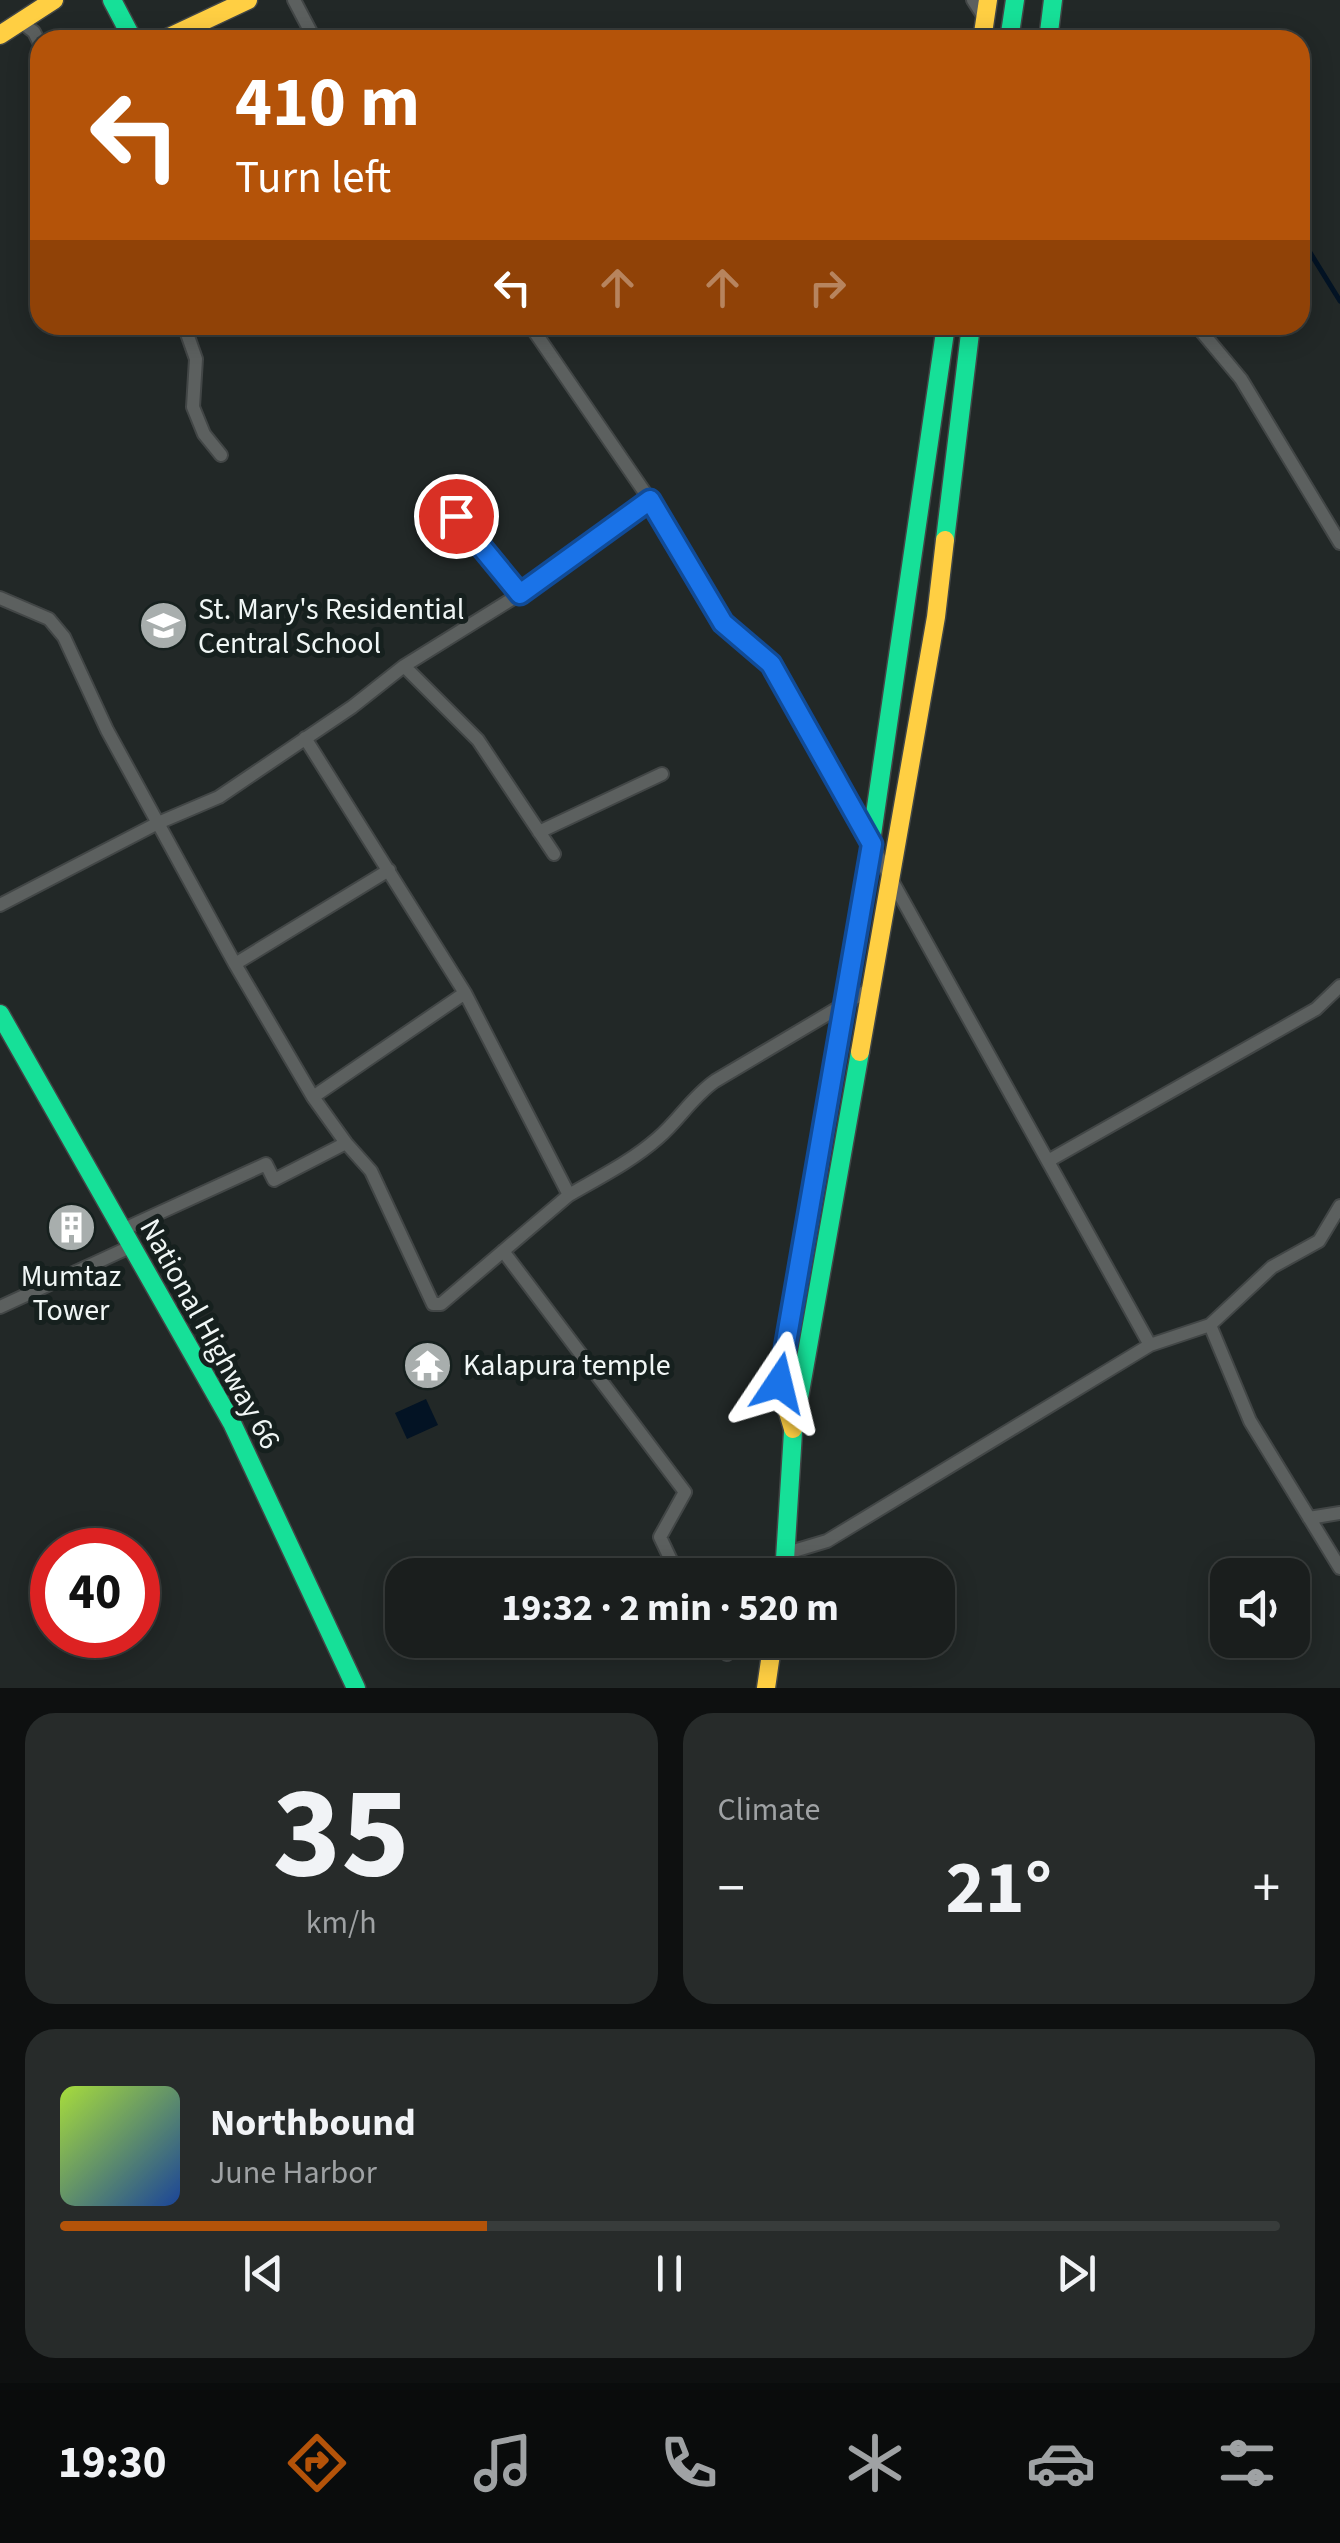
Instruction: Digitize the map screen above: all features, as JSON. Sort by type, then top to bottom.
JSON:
[{"type":"main road","points":[[0,35],[54,0]]},
{"type":"main road","points":[[112,0],[128,30]]},
{"type":"main road","points":[[184,30],[248,0]]},
{"type":"main road","points":[[1010,30],[1015,0]]},
{"type":"main road","points":[[1049,30],[1053,0]]},
{"type":"main road","points":[[793,1432],[779,1383],[872,844],[945,335]]},
{"type":"main road","points":[[786,1558],[793,1432],[936,617],[971,335]]},
{"type":"main road","name":"National Highway 66","points":[[0,1014],[232,1423],[356,1688]]},
{"type":"main road","points":[[766,1688],[771,1658]]},
{"type":"street","points":[[294,0],[310,30]]},
{"type":"street","points":[[972,0],[986,9]]},
{"type":"street","points":[[21,22],[31,30]]},
{"type":"street","points":[[188,335],[196,359],[193,407],[204,434],[221,455]]},
{"type":"street","points":[[537,335],[650,500],[723,623],[771,664],[1150,1345]]},
{"type":"street","points":[[1204,335],[1241,378],[1340,543]]},
{"type":"street","points":[[438,500],[456,516],[520,594]]},
{"type":"street","points":[[0,905],[158,823],[219,797],[404,666],[520,594],[650,500]]},
{"type":"street","points":[[0,598],[58,628],[107,730],[236,964],[313,1096],[371,1171],[433,1304],[441,1304],[570,1194],[635,1157],[714,1081],[870,989]]},
{"type":"street","points":[[404,666],[478,740],[554,854]]},
{"type":"street","points":[[305,738],[465,993],[570,1194]]},
{"type":"street","points":[[540,832],[662,774]]},
{"type":"street","points":[[236,964],[389,870]]},
{"type":"street","points":[[1048,1162],[1316,1009],[1340,986]]},
{"type":"street","points":[[313,1096],[465,993]]},
{"type":"street","points":[[0,1307],[266,1164],[274,1180],[346,1143]]},
{"type":"street","points":[[787,1553],[828,1541],[1150,1345],[1210,1325],[1272,1267],[1320,1241],[1340,1206]]},
{"type":"street","points":[[504,1250],[685,1492],[660,1537],[670,1558]]},
{"type":"street","points":[[1210,1325],[1250,1421],[1340,1568]]},
{"type":"street","points":[[1309,1518],[1340,1513]]},
{"type":"water","points":[[426,1399],[438,1425],[407,1439],[395,1413]]},
{"type":"waterway","points":[[1310,252],[1340,301]]},
{"type":"traffic: fast","points":[[112,0],[128,30]]},
{"type":"traffic: fast","points":[[1010,30],[1015,0]]},
{"type":"traffic: fast","points":[[1049,30],[1053,0]]},
{"type":"traffic: fast","points":[[865,883],[945,335]]},
{"type":"traffic: fast","points":[[945,540],[970,335]]},
{"type":"traffic: fast","points":[[0,1014],[232,1423],[356,1688]]},
{"type":"traffic: fast","points":[[785,1558],[793,1432],[860,1052]]},
{"type":"traffic: slow","points":[[0,35],[54,0]]},
{"type":"traffic: slow","points":[[184,30],[248,0]]},
{"type":"traffic: slow","points":[[984,30],[988,0]]},
{"type":"traffic: slow","points":[[860,1052],[936,617],[945,540]]},
{"type":"traffic: slow","points":[[793,1429],[779,1383],[865,883]]},
{"type":"traffic: slow","points":[[766,1688],[770,1658]]},
{"type":"place","name":"St. Mary's Residential Central School","points":[[163,626]]},
{"type":"place","name":"Mumtaz Tower","points":[[71,1227]]},
{"type":"place","name":"Kalapura temple","points":[[428,1365]]},
{"type":"route","points":[[456,516],[520,594],[650,500],[723,623],[771,664],[872,844],[779,1383]]}]
